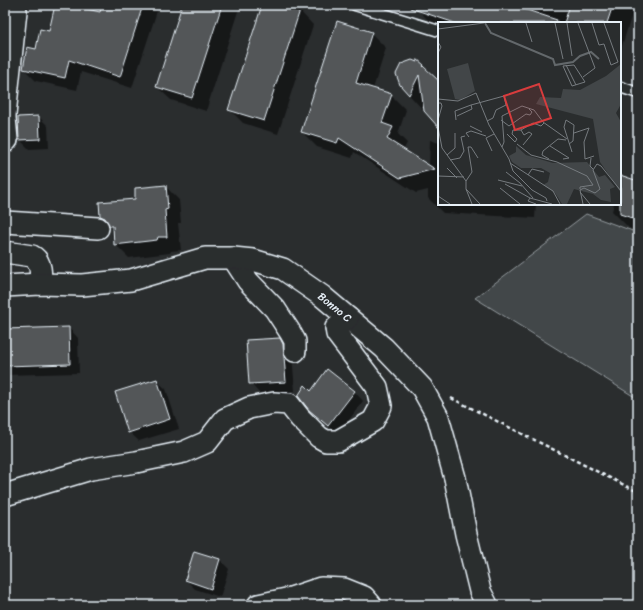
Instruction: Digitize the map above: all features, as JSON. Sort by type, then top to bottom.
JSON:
[{"type":"street","points":[[5,142],[7,140],[5,116],[16,11],[15,5]]},
{"type":"street","points":[[5,222],[98,228]]},
{"type":"street","points":[[5,252],[32,256],[36,258],[40,269],[40,284]]},
{"type":"street","name":"Bonno C","points":[[5,286],[40,284],[82,285],[132,280],[205,258],[253,260],[283,268],[322,296],[384,348],[422,388],[438,417],[455,478],[466,534],[480,591],[487,605]]},
{"type":"street","points":[[233,258],[248,281],[275,310],[290,332],[295,341],[295,351]]},
{"type":"street","points":[[5,496],[91,469],[136,462],[184,452],[207,442],[225,419],[249,408],[274,403],[289,404],[300,418],[319,437],[326,441],[338,441],[372,421],[381,406],[377,386],[337,334],[336,328],[348,318]]},
{"type":"street","points":[[258,605],[291,598],[321,588],[344,589],[364,597],[371,605]]},
{"type":"lane","points":[[355,5],[438,31]]},
{"type":"lane","points":[[621,88],[638,93]]},
{"type":"path","points":[[422,388],[454,398],[638,492]]},
{"type":"shaded area","points":[[586,214],[638,233],[638,399],[475,298]]},
{"type":"building","points":[[55,5],[69,5],[100,12],[102,5],[143,5],[120,77],[69,60],[65,78],[23,69],[27,47],[36,49],[40,29],[49,31]]},
{"type":"building","points":[[182,5],[222,5],[192,98],[156,87]]},
{"type":"building","points":[[262,5],[284,5],[300,10],[264,121],[228,110]]},
{"type":"building","points":[[410,5],[512,5],[557,20],[556,22],[452,22],[410,8]]},
{"type":"building","points":[[570,5],[613,5],[607,22],[564,22]]},
{"type":"building","points":[[337,21],[372,32],[356,83],[392,94],[382,123],[393,127],[387,139],[435,169],[400,178],[339,138],[337,143],[301,132]]},
{"type":"building","points":[[417,59],[438,80],[438,127],[424,111],[419,75],[409,95],[400,85],[396,74],[401,64],[412,60],[417,62]]},
{"type":"building","points":[[39,116],[40,139],[19,140],[18,117]]},
{"type":"building","points":[[621,175],[638,181],[638,220],[620,214]]},
{"type":"building","points":[[166,185],[168,209],[165,210],[167,237],[158,237],[157,240],[114,245],[113,226],[109,226],[105,218],[100,216],[99,202],[135,199],[135,188]]},
{"type":"building","points":[[69,327],[70,364],[5,366],[5,329]]},
{"type":"building","points":[[280,338],[283,344],[286,382],[249,384],[246,340]]},
{"type":"building","points":[[327,369],[355,391],[328,426],[309,410],[298,396],[305,385],[311,391]]},
{"type":"building","points":[[157,379],[170,419],[128,433],[115,392]]},
{"type":"building","points":[[194,551],[220,559],[211,589],[185,580]]}]
